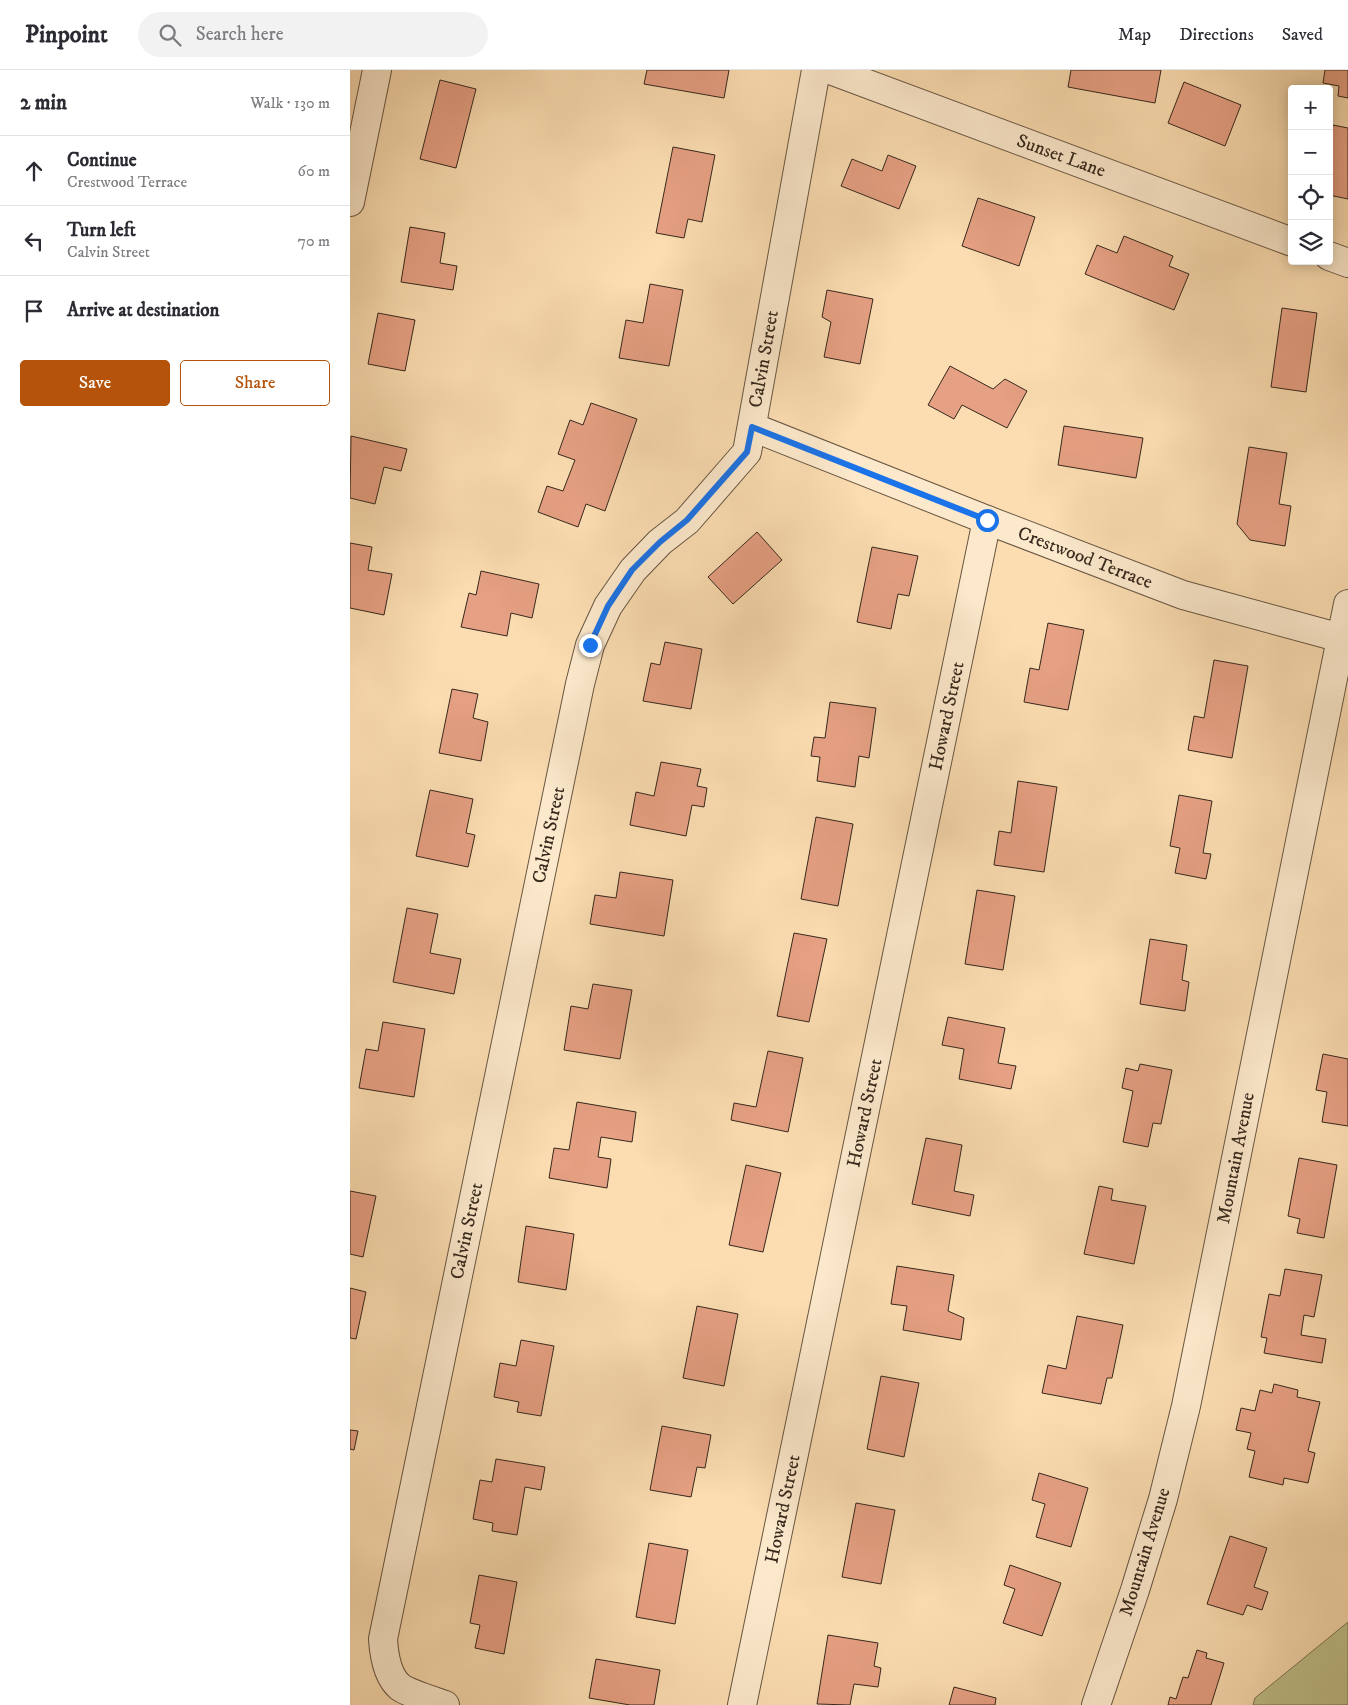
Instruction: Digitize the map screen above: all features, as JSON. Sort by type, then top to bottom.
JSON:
[{"type":"street","points":[[350,202],[377,70]]},
{"type":"street","name":"Calvin Street","points":[[445,1705],[401,1688],[393,1678],[388,1666],[383,1639],[576,703],[590,645],[608,606],[632,570],[660,542],[687,520],[747,452],[816,70]]},
{"type":"street","name":"Sunset Lane","points":[[830,70],[1288,241]]},
{"type":"street","points":[[1333,257],[1348,263]]},
{"type":"street","name":"Crestwood Terrace","points":[[752,427],[1182,595],[1341,638]]},
{"type":"street","name":"Howard Street","points":[[742,1705],[987,520]]},
{"type":"street","name":"Mountain Avenue","points":[[1096,1705],[1135,1590],[1163,1499],[1186,1406],[1348,604]]},
{"type":"green space","points":[[1348,1622],[1348,1705],[1253,1705],[1255,1698]]},
{"type":"building","points":[[647,70],[729,70],[724,98],[644,84]]},
{"type":"building","points":[[1071,70],[1161,70],[1155,103],[1068,87]]},
{"type":"building","points":[[1325,70],[1348,70],[1348,98],[1338,96],[1339,86],[1323,83]]},
{"type":"building","points":[[440,80],[476,89],[456,168],[420,159]]},
{"type":"building","points":[[1184,82],[1241,105],[1225,146],[1168,123]]},
{"type":"building","points":[[1333,125],[1348,128],[1348,199],[1333,196]]},
{"type":"building","points":[[673,147],[715,155],[702,222],[688,219],[684,238],[656,233]]},
{"type":"building","points":[[888,155],[916,166],[899,209],[841,186],[852,159],[882,171]]},
{"type":"building","points":[[978,198],[1035,217],[1019,266],[962,246]]},
{"type":"building","points":[[410,227],[445,233],[440,263],[457,266],[453,290],[401,282]]},
{"type":"building","points":[[1124,236],[1173,256],[1169,266],[1189,274],[1174,310],[1085,274],[1097,245],[1117,253]]},
{"type":"building","points":[[650,284],[683,290],[669,366],[619,358],[626,320],[643,323]]},
{"type":"building","points":[[827,290],[873,299],[860,364],[824,357],[831,322],[822,317]]},
{"type":"building","points":[[1282,308],[1317,313],[1306,392],[1271,387]]},
{"type":"building","points":[[378,313],[415,320],[405,371],[368,364]]},
{"type":"building","points":[[950,366],[993,389],[1005,379],[1027,391],[1007,428],[962,405],[954,419],[928,405]]},
{"type":"building","points":[[591,403],[637,419],[605,511],[586,504],[578,527],[538,512],[547,486],[563,491],[575,460],[558,454],[570,420],[583,425]]},
{"type":"building","points":[[1064,426],[1143,438],[1136,478],[1058,465]]},
{"type":"building","points":[[351,436],[407,449],[401,471],[384,467],[375,504],[350,498]]},
{"type":"building","points":[[1249,447],[1287,453],[1279,504],[1291,506],[1285,546],[1250,540],[1237,524]]},
{"type":"building","points":[[757,532],[782,560],[733,604],[708,577]]},
{"type":"building","points":[[350,543],[372,547],[368,570],[392,574],[384,615],[350,608]]},
{"type":"building","points":[[872,547],[918,556],[909,596],[898,594],[891,629],[857,622]]},
{"type":"building","points":[[481,571],[539,584],[532,618],[511,613],[507,636],[461,627],[469,593],[476,595]]},
{"type":"building","points":[[1048,623],[1084,630],[1068,710],[1024,702],[1030,668],[1039,670]]},
{"type":"building","points":[[665,642],[702,649],[691,709],[643,701],[651,663],[660,665]]},
{"type":"building","points":[[1214,660],[1248,666],[1232,758],[1188,750],[1194,716],[1204,718]]},
{"type":"building","points":[[452,689],[478,694],[473,718],[488,722],[481,761],[439,753]]},
{"type":"building","points":[[830,702],[876,708],[869,758],[859,756],[855,787],[817,781],[820,757],[811,756],[814,737],[825,738]]},
{"type":"building","points":[[661,762],[701,769],[697,786],[707,788],[704,807],[692,805],[686,836],[630,825],[636,792],[654,796]]},
{"type":"building","points":[[1018,781],[1057,787],[1044,872],[994,865],[999,831],[1011,833]]},
{"type":"building","points":[[430,790],[473,799],[466,833],[475,835],[468,867],[416,856]]},
{"type":"building","points":[[1179,795],[1212,801],[1203,853],[1211,854],[1206,879],[1175,873],[1180,848],[1170,846]]},
{"type":"building","points":[[816,817],[853,824],[838,906],[801,899]]},
{"type":"building","points":[[620,872],[673,880],[664,936],[590,924],[595,895],[616,898]]},
{"type":"building","points":[[977,890],[1015,896],[1003,970],[965,964]]},
{"type":"building","points":[[407,908],[438,914],[430,953],[461,959],[454,994],[393,982]]},
{"type":"building","points":[[794,933],[827,939],[809,1022],[777,1016]]},
{"type":"building","points":[[1150,939],[1187,945],[1182,980],[1189,982],[1185,1011],[1140,1004]]},
{"type":"building","points":[[593,984],[632,990],[620,1059],[564,1050],[571,1006],[588,1009]]},
{"type":"building","points":[[948,1017],[1005,1028],[998,1063],[1016,1066],[1011,1089],[959,1079],[964,1049],[942,1045]]},
{"type":"building","points":[[383,1022],[425,1029],[414,1097],[359,1088],[366,1049],[378,1051]]},
{"type":"building","points":[[768,1051],[803,1058],[788,1132],[731,1120],[734,1103],[756,1107]]},
{"type":"building","points":[[1323,1054],[1348,1059],[1348,1126],[1322,1122],[1327,1092],[1316,1090]]},
{"type":"building","points":[[1140,1064],[1172,1070],[1161,1124],[1153,1123],[1148,1147],[1123,1142],[1133,1091],[1122,1088],[1126,1068],[1138,1071]]},
{"type":"building","points":[[577,1102],[636,1112],[632,1142],[601,1137],[598,1157],[611,1159],[607,1188],[549,1178],[554,1148],[569,1150]]},
{"type":"building","points":[[926,1138],[962,1145],[954,1191],[974,1195],[970,1216],[912,1204]]},
{"type":"building","points":[[1299,1158],[1337,1165],[1324,1238],[1297,1233],[1300,1219],[1288,1216]]},
{"type":"building","points":[[746,1165],[781,1173],[763,1252],[729,1245]]},
{"type":"building","points":[[1099,1186],[1113,1189],[1111,1200],[1146,1206],[1134,1264],[1084,1254]]},
{"type":"building","points":[[350,1191],[376,1196],[363,1257],[350,1254]]},
{"type":"building","points":[[526,1226],[574,1234],[566,1290],[518,1282]]},
{"type":"building","points":[[897,1266],[954,1275],[948,1311],[964,1318],[961,1340],[903,1330],[907,1306],[891,1304]]},
{"type":"building","points":[[1285,1269],[1322,1275],[1314,1317],[1304,1315],[1301,1335],[1326,1339],[1322,1363],[1264,1353],[1267,1338],[1261,1337],[1269,1294],[1280,1296]]},
{"type":"building","points":[[350,1288],[366,1292],[356,1339],[350,1338]]},
{"type":"building","points":[[697,1306],[738,1314],[724,1386],[683,1378]]},
{"type":"building","points":[[1077,1316],[1123,1325],[1112,1378],[1107,1378],[1101,1404],[1042,1393],[1048,1365],[1066,1369]]},
{"type":"building","points":[[521,1340],[554,1346],[541,1416],[517,1412],[519,1402],[494,1397],[500,1363],[516,1366]]},
{"type":"building","points":[[881,1376],[919,1383],[904,1457],[867,1449]]},
{"type":"building","points":[[1274,1384],[1298,1390],[1297,1397],[1320,1402],[1308,1451],[1315,1453],[1308,1483],[1284,1478],[1283,1485],[1249,1477],[1255,1451],[1247,1449],[1251,1433],[1236,1430],[1241,1408],[1255,1411],[1260,1390],[1272,1393]]},
{"type":"building","points":[[662,1426],[711,1435],[705,1468],[697,1467],[691,1497],[650,1490]]},
{"type":"building","points":[[350,1430],[358,1431],[354,1450],[350,1449]]},
{"type":"building","points":[[496,1459],[545,1467],[541,1490],[525,1487],[517,1535],[492,1531],[493,1523],[473,1519],[480,1480],[492,1482]]},
{"type":"building","points":[[1039,1473],[1088,1488],[1071,1547],[1036,1537],[1045,1504],[1032,1500]]},
{"type":"building","points":[[856,1503],[895,1510],[881,1584],[842,1577]]},
{"type":"building","points":[[1230,1536],[1267,1548],[1254,1587],[1268,1592],[1262,1610],[1247,1605],[1243,1615],[1207,1604]]},
{"type":"building","points":[[649,1543],[688,1550],[675,1624],[636,1617]]},
{"type":"building","points":[[1010,1565],[1061,1583],[1042,1636],[1003,1623],[1015,1589],[1004,1585]]},
{"type":"building","points":[[479,1575],[517,1582],[504,1654],[475,1648],[480,1625],[470,1623]]},
{"type":"building","points":[[828,1635],[878,1643],[874,1666],[881,1668],[878,1687],[854,1684],[850,1705],[817,1704]]},
{"type":"building","points":[[1197,1650],[1207,1653],[1206,1658],[1224,1663],[1211,1705],[1168,1705],[1170,1697],[1176,1699],[1183,1677],[1188,1678]]},
{"type":"building","points":[[596,1659],[660,1670],[654,1705],[630,1705],[589,1698]]},
{"type":"building","points":[[954,1687],[996,1698],[995,1705],[949,1705]]},
{"type":"route","points":[[590,645],[608,606],[632,570],[660,542],[687,520],[747,452],[752,427],[987,520]]}]
